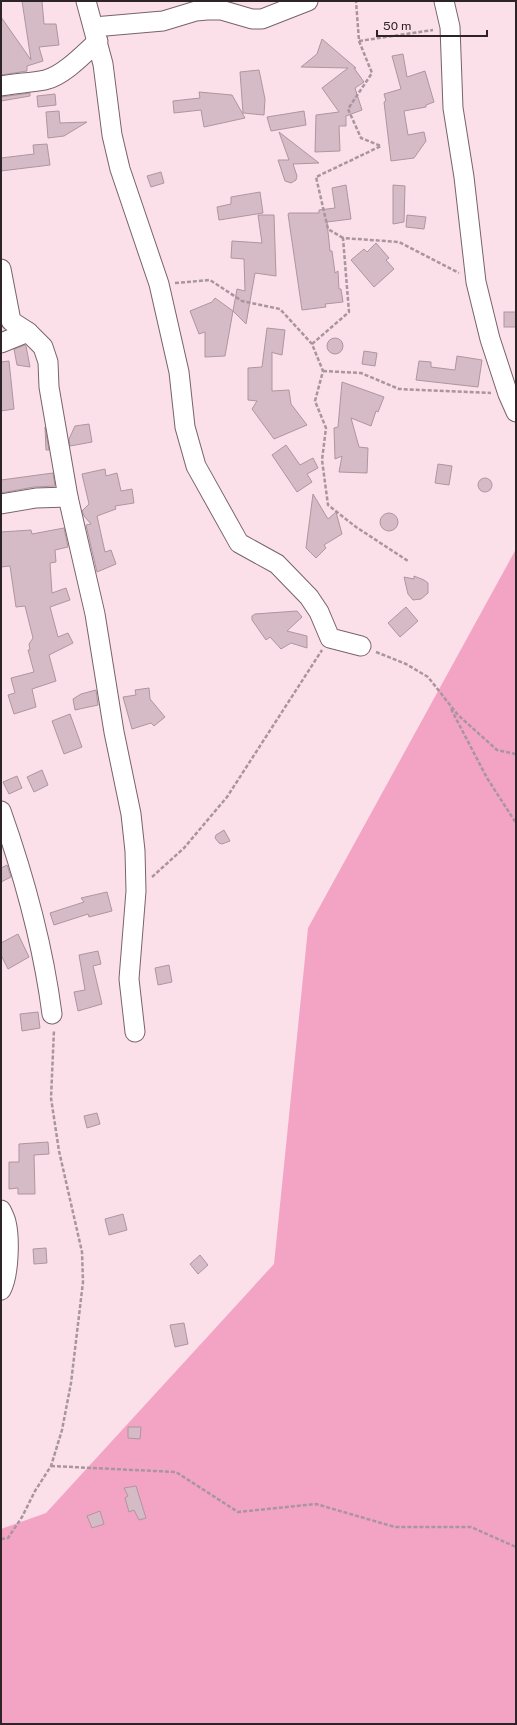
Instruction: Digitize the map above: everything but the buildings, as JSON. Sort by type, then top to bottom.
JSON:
[{"type":"street","points":[[86,1],[103,64],[112,135],[120,169],[159,284],[179,372],[185,427],[196,466],[239,543],[277,564],[309,597],[319,612],[330,638],[361,646]]},
{"type":"street","points":[[1,86],[46,80],[69,68],[96,34],[162,21],[196,10],[221,10],[252,19],[262,19],[308,1]]},
{"type":"street","points":[[444,1],[450,28],[453,108],[464,178],[476,282],[490,339],[508,394],[516,412]]},
{"type":"street","points":[[1,269],[11,322],[28,332],[43,347],[48,362],[49,387],[68,497],[95,614],[114,732],[131,814],[135,851],[136,891],[129,979],[135,1032]]},
{"type":"street","points":[[1,343],[28,332]]},
{"type":"street","points":[[1,504],[36,498],[68,497]]},
{"type":"street","points":[[1,811],[12,841],[30,908],[48,987],[52,1014]]},
{"type":"street","points":[[1,1210],[6,1221],[8,1234],[5,1283],[1,1290]]},
{"type":"path","points":[[356,1],[359,41],[372,72],[348,109],[361,138],[380,146],[316,177],[328,229],[343,238],[400,242],[476,282]]},
{"type":"path","points":[[359,41],[450,28]]},
{"type":"path","points":[[312,344],[349,312],[343,238]]},
{"type":"path","points":[[159,284],[210,280],[242,302],[280,309],[312,344],[323,371],[315,401],[326,428],[322,460],[328,505],[356,527],[408,561]]},
{"type":"path","points":[[323,371],[362,373],[399,389],[508,394]]},
{"type":"path","points":[[136,891],[184,848],[227,797],[330,638]]},
{"type":"path","points":[[361,646],[406,664],[428,677],[458,715],[497,750],[516,754]]},
{"type":"path","points":[[448,703],[487,778],[516,823]]},
{"type":"path","points":[[1,1539],[8,1538],[19,1522],[51,1466],[62,1430],[71,1383],[83,1282],[82,1252],[59,1151],[51,1098],[54,1042],[52,1014]]},
{"type":"path","points":[[51,1466],[176,1472],[238,1512],[316,1504],[395,1527],[471,1526],[516,1547]]},
{"type":"shaded area","points":[[516,549],[516,1724],[1,1724],[1,1529],[46,1513],[274,1264],[308,928]]}]
